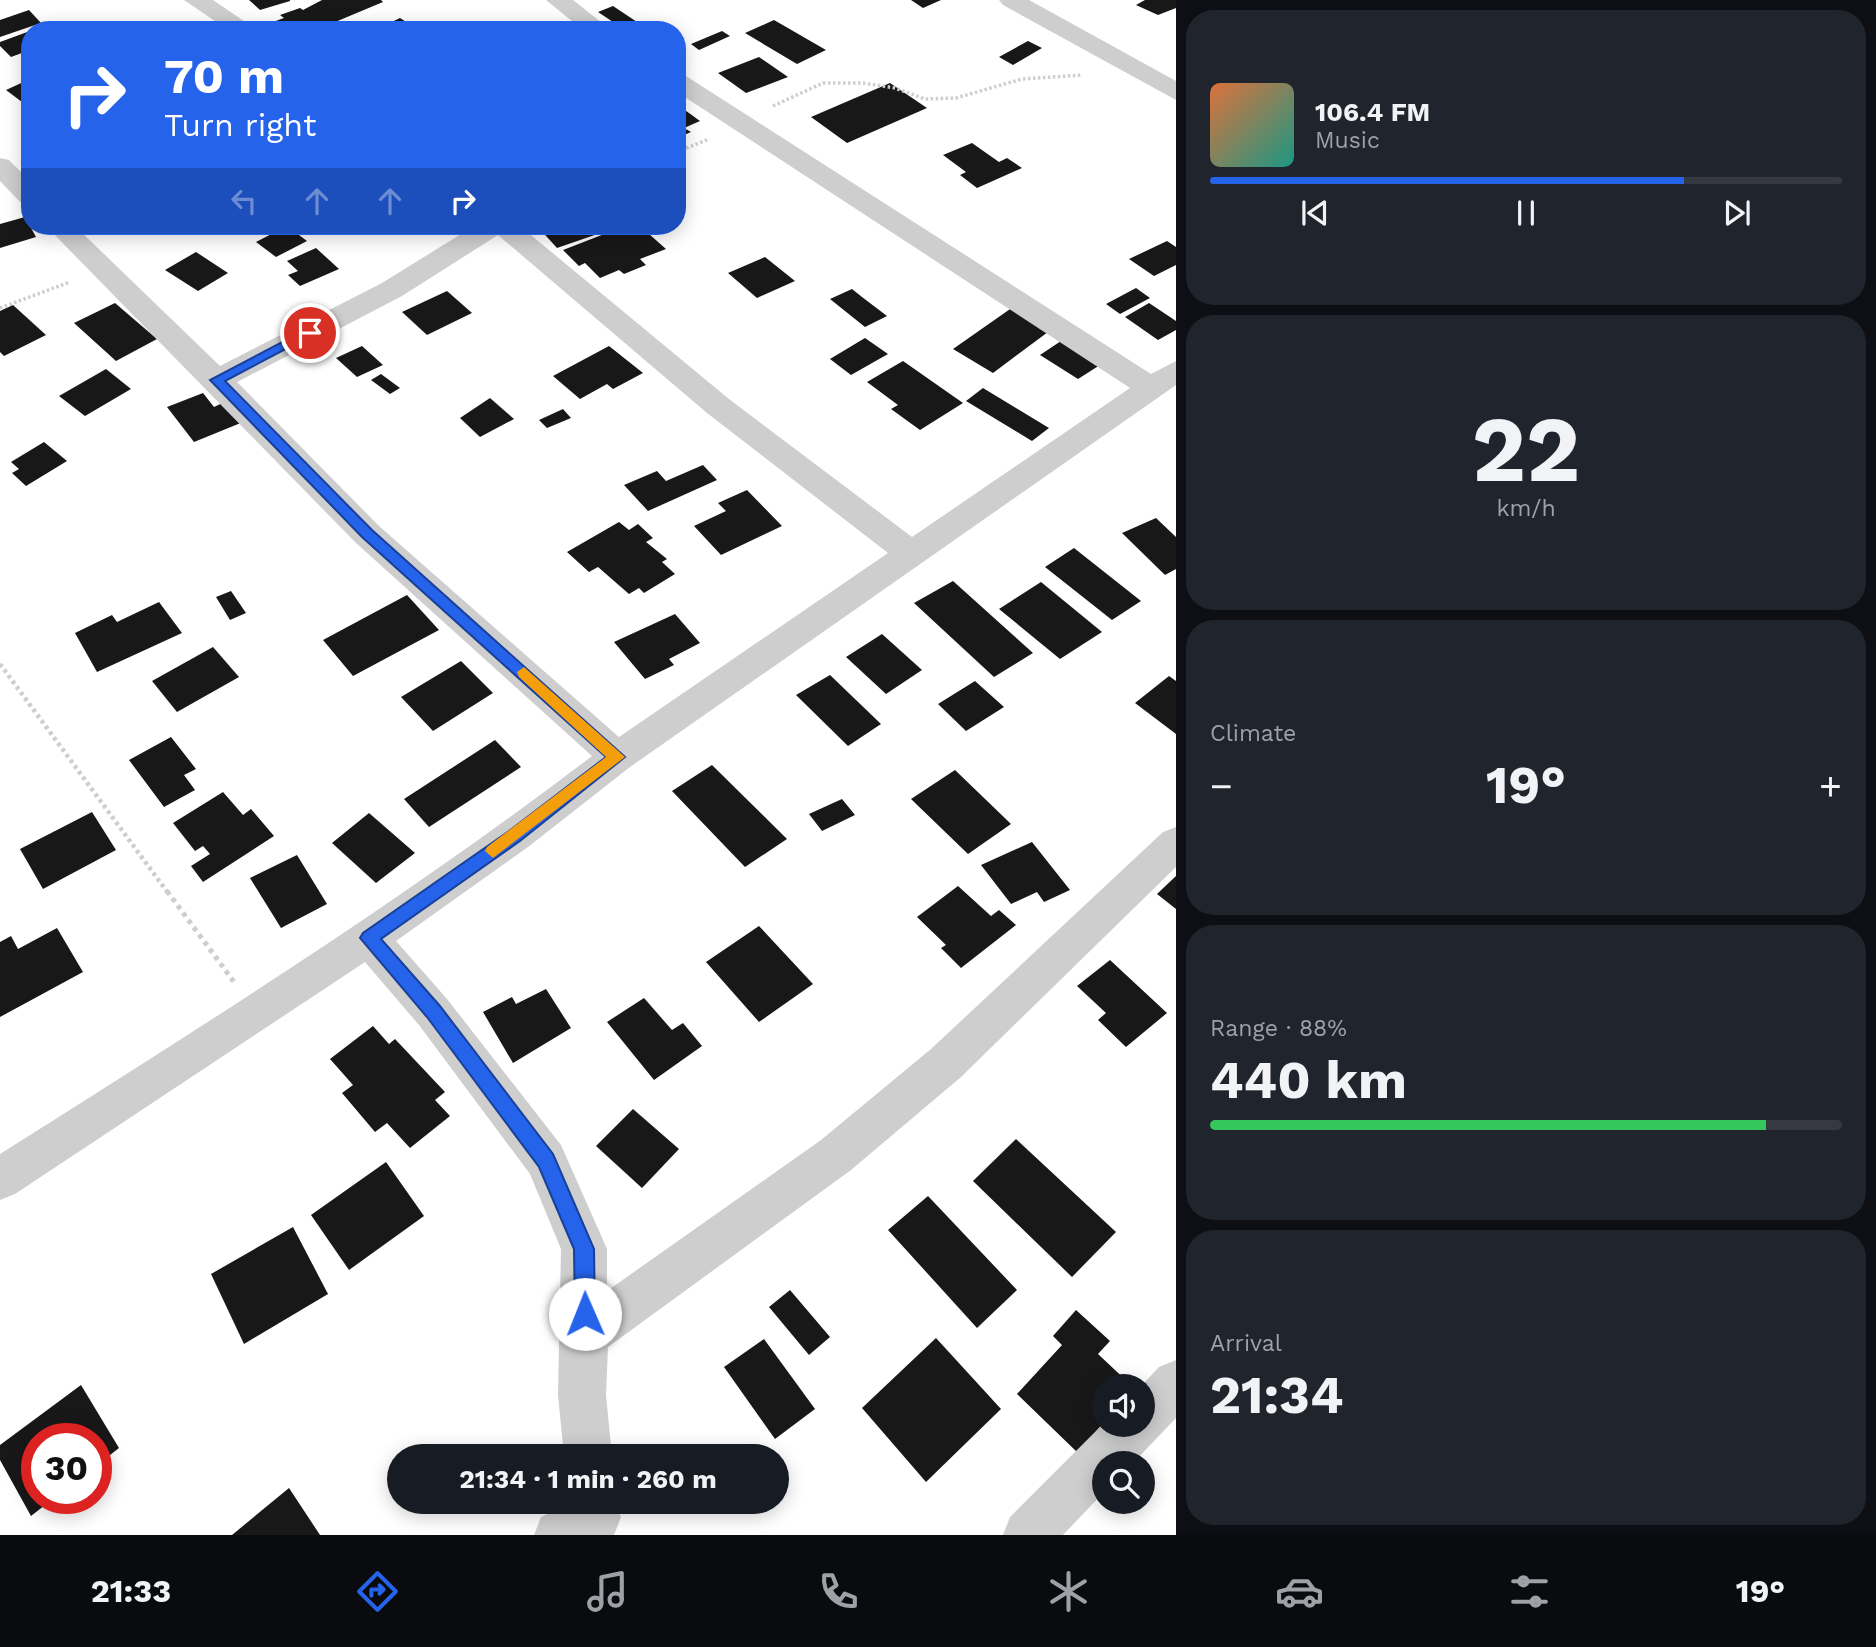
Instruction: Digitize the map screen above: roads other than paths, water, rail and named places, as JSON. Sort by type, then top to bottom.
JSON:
[{"type":"street","points":[[196,0],[230,21]]},
{"type":"street","points":[[558,0],[587,21]]},
{"type":"street","points":[[1011,0],[1144,71],[1176,92]]},
{"type":"street","points":[[0,1179],[258,1014],[369,938],[514,836],[617,757],[1164,379],[686,86]]},
{"type":"street","points":[[0,166],[21,187]]},
{"type":"street","points":[[69,235],[217,380],[367,534],[617,757]]},
{"type":"street","points":[[217,380],[380,298],[439,265],[480,235]]},
{"type":"street","points":[[515,235],[718,406],[911,554]]},
{"type":"street","points":[[585,1335],[846,1147],[946,1063],[1176,843]]},
{"type":"street","points":[[369,938],[433,1012],[546,1160],[584,1249],[585,1335],[582,1395],[587,1444]]},
{"type":"street","points":[[1155,1406],[1176,1384]]},
{"type":"street","points":[[1028,1535],[1123,1437]]}]
